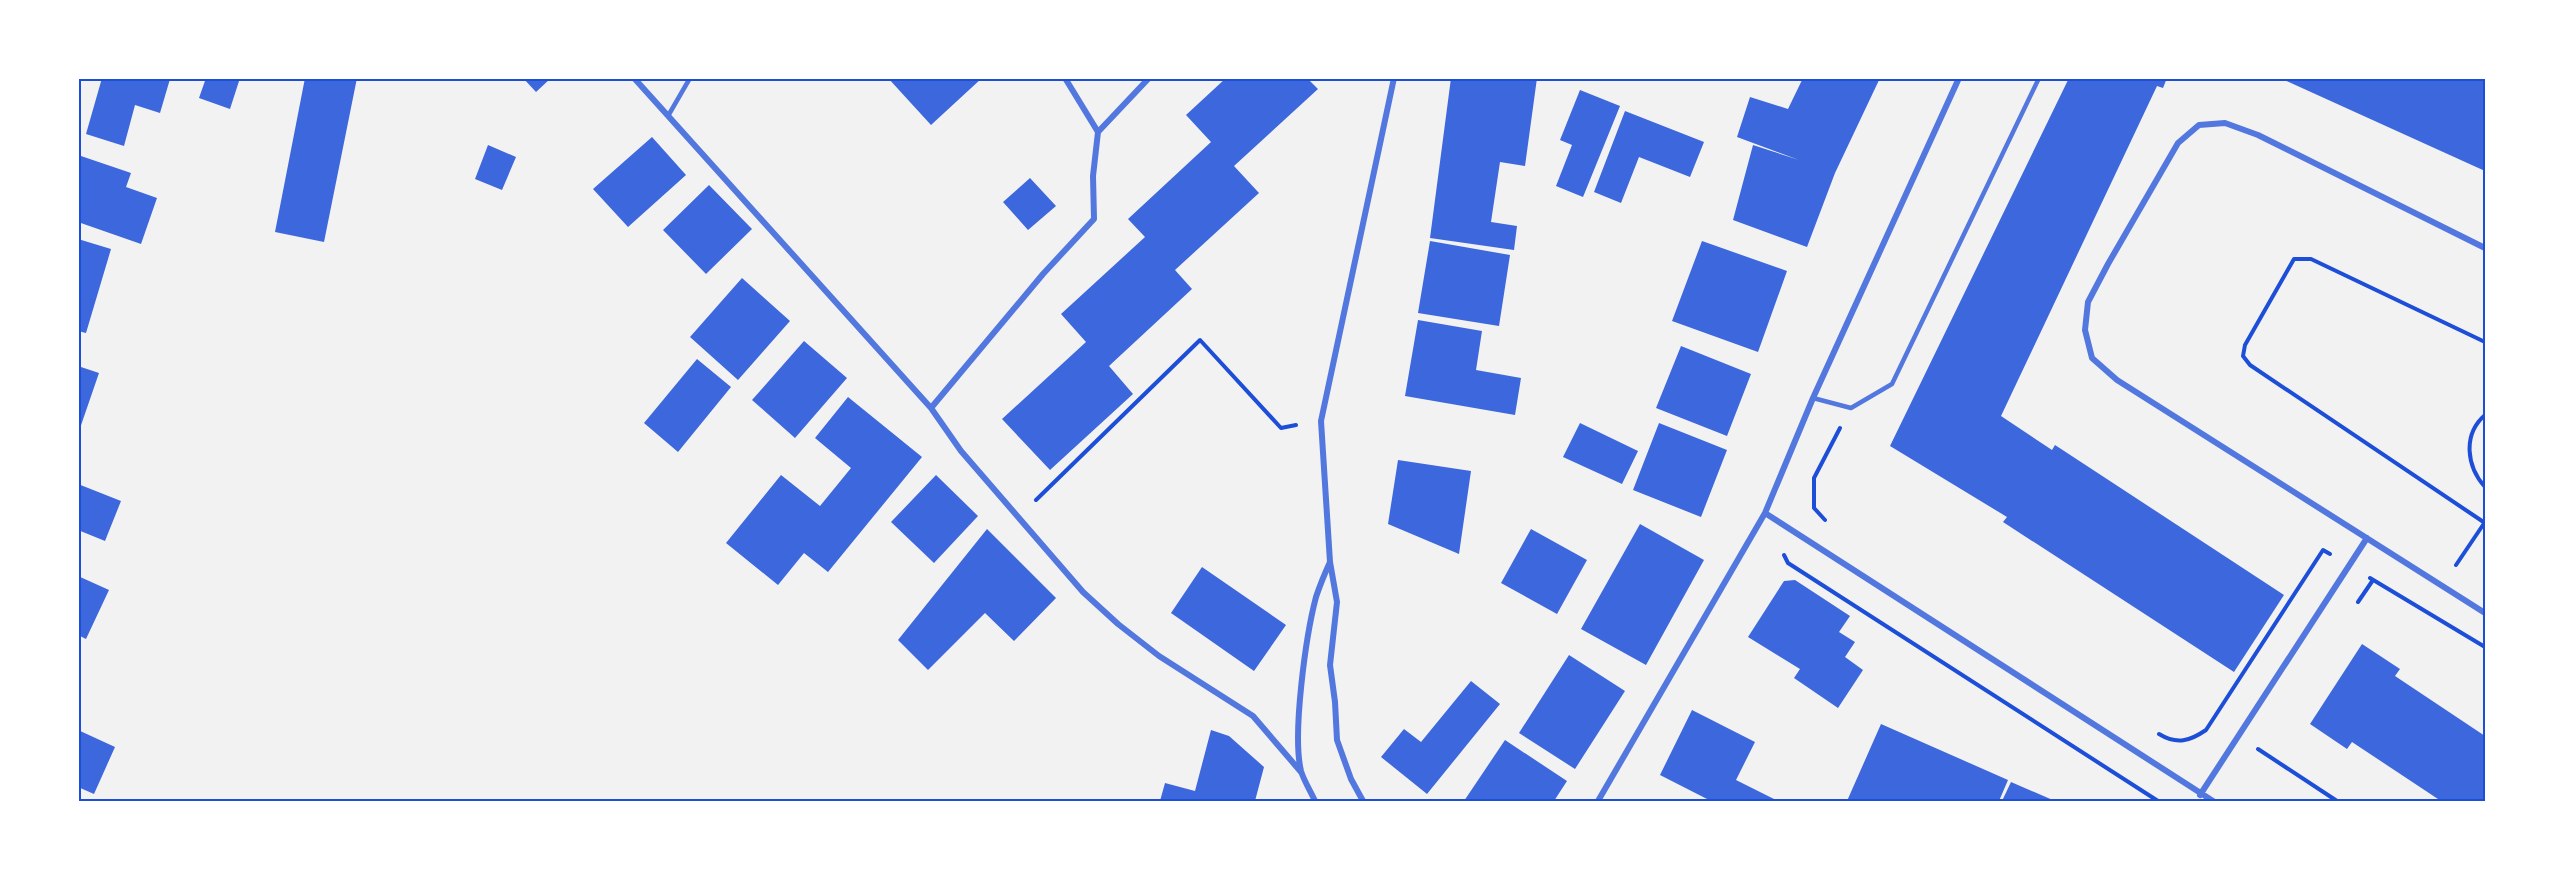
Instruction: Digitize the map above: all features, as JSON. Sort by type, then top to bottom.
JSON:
[{"type":"street","points":[[634,78],[931,408],[961,451],[1083,592],[1118,624],[1159,656],[1253,716],[1301,772],[1315,801]]},
{"type":"street","points":[[1065,78],[1098,132]]},
{"type":"street","points":[[931,408],[1094,219],[1093,176],[1098,132],[1149,78]]},
{"type":"street","points":[[1363,801],[1351,779],[1337,740],[1330,665],[1337,602],[1330,562],[1321,421],[1394,78]]},
{"type":"street","points":[[1599,801],[1765,513],[1813,399],[1959,78]]},
{"type":"street","points":[[2485,248],[2258,135],[2225,123],[2199,125],[2178,143],[2088,302],[2085,330],[2092,358],[2117,380],[2485,613]]},
{"type":"street","points":[[1765,513],[2200,795],[2213,801]]},
{"type":"street","points":[[2200,795],[2367,538]]},
{"type":"street","points":[[1301,772],[1298,740],[1304,667],[1316,596],[1330,562]]},
{"type":"lane","points":[[668,116],[690,78]]},
{"type":"lane","points":[[1813,399],[1851,408],[1892,384],[2039,78]]},
{"type":"path","points":[[2443,586],[2485,522],[2250,365],[2243,356],[2245,345],[2294,259],[2311,260],[2485,342]]},
{"type":"path","points":[[1018,517],[1200,340],[1281,428],[1321,421]]},
{"type":"path","points":[[1829,525],[1814,508],[1814,478],[1851,408]]},
{"type":"path","points":[[2485,415],[2473,431],[2469,447],[2470,463],[2476,477],[2485,487]]},
{"type":"path","points":[[2150,728],[2170,740],[2190,741],[2206,730],[2323,550],[2485,647]]},
{"type":"path","points":[[2271,757],[2337,801]]},
{"type":"building","points":[[102,78],[170,79],[160,113],[135,105],[124,146],[86,134]]},
{"type":"building","points":[[206,78],[240,78],[230,109],[199,98]]},
{"type":"building","points":[[305,78],[357,78],[324,242],[275,232]]},
{"type":"building","points":[[523,78],[551,78],[536,92]]},
{"type":"building","points":[[888,78],[982,78],[931,125]]},
{"type":"building","points":[[1226,78],[1307,78],[1318,89],[1234,166],[1259,193],[1175,270],[1192,289],[1109,366],[1133,394],[1050,470],[1002,419],[1086,342],[1061,314],[1145,237],[1128,219],[1211,142],[1186,115]]},
{"type":"building","points":[[1451,78],[1537,78],[1525,166],[1500,162],[1491,222],[1517,226],[1514,250],[1430,238]]},
{"type":"building","points":[[1803,78],[1880,78],[1835,173],[1807,247],[1733,220],[1753,145],[1799,160],[1737,137],[1750,97],[1788,109]]},
{"type":"building","points":[[2069,78],[2167,78],[2163,88],[2157,86],[2001,416],[2052,450],[2055,445],[2284,595],[2234,672],[2003,522],[2007,517],[1890,446]]},
{"type":"building","points":[[2280,78],[2477,78],[2485,82],[2485,171]]},
{"type":"building","points":[[1580,90],[1620,106],[1583,197],[1556,186],[1572,145],[1560,140]]},
{"type":"building","points":[[1625,111],[1704,142],[1690,177],[1639,157],[1621,203],[1594,192]]},
{"type":"building","points":[[652,137],[686,175],[628,227],[593,189]]},
{"type":"building","points":[[488,145],[516,157],[502,190],[475,179]]},
{"type":"building","points":[[81,156],[131,173],[126,187],[157,198],[141,244],[78,222],[78,164]]},
{"type":"building","points":[[1030,178],[1056,206],[1028,230],[1003,202]]},
{"type":"building","points":[[709,185],[752,229],[706,274],[663,230]]},
{"type":"building","points":[[78,239],[111,249],[86,333],[78,331]]},
{"type":"building","points":[[1430,241],[1510,255],[1499,326],[1418,313]]},
{"type":"building","points":[[1702,241],[1787,271],[1758,352],[1672,321]]},
{"type":"building","points":[[742,278],[790,321],[738,380],[690,337]]},
{"type":"building","points":[[1418,320],[1482,331],[1476,370],[1521,378],[1515,415],[1405,396]]},
{"type":"building","points":[[804,341],[847,378],[795,438],[752,400]]},
{"type":"building","points":[[1681,346],[1751,374],[1727,436],[1656,408]]},
{"type":"building","points":[[697,359],[731,387],[678,452],[644,423]]},
{"type":"building","points":[[78,366],[99,373],[78,434]]},
{"type":"building","points":[[848,397],[922,457],[828,572],[804,553],[778,585],[726,543],[781,475],[820,506],[851,468],[815,438]]},
{"type":"building","points":[[1580,423],[1638,451],[1622,484],[1563,457]]},
{"type":"building","points":[[1659,423],[1727,450],[1701,517],[1633,490]]},
{"type":"building","points":[[1398,460],[1471,471],[1459,554],[1388,524]]},
{"type":"building","points":[[936,475],[978,516],[934,563],[891,522]]},
{"type":"building","points":[[78,484],[121,501],[105,541],[78,530]]},
{"type":"building","points":[[1640,524],[1704,560],[1646,665],[1581,629]]},
{"type":"building","points":[[987,529],[1056,598],[1014,641],[985,613],[928,670],[898,640]]},
{"type":"building","points":[[1531,529],[1587,560],[1557,614],[1501,583]]},
{"type":"building","points":[[1202,567],[1286,625],[1254,671],[1171,613]]},
{"type":"building","points":[[78,576],[109,590],[86,639],[78,635]]},
{"type":"building","points":[[1795,580],[1850,616],[1839,632],[1855,642],[1845,657],[1863,670],[1838,708],[1794,678],[1800,669],[1748,637],[1784,581]]},
{"type":"building","points":[[2362,644],[2400,669],[2395,676],[2485,736],[2485,801],[2441,801],[2352,742],[2347,749],[2310,724]]},
{"type":"building","points":[[1569,655],[1625,691],[1575,769],[1519,733]]},
{"type":"building","points":[[1471,681],[1500,704],[1427,794],[1381,757],[1404,729],[1421,742]]},
{"type":"building","points":[[1692,710],[1755,742],[1736,780],[1778,801],[1711,801],[1660,775]]},
{"type":"building","points":[[1881,724],[2008,780],[1999,801],[1847,801]]},
{"type":"building","points":[[78,730],[115,747],[94,794],[78,787]]},
{"type":"building","points":[[1211,730],[1229,736],[1264,767],[1255,801],[1160,801],[1165,783],[1195,791]]},
{"type":"building","points":[[1505,740],[1567,781],[1554,801],[1464,801]]},
{"type":"building","points":[[2011,782],[2055,801],[2002,801]]}]
